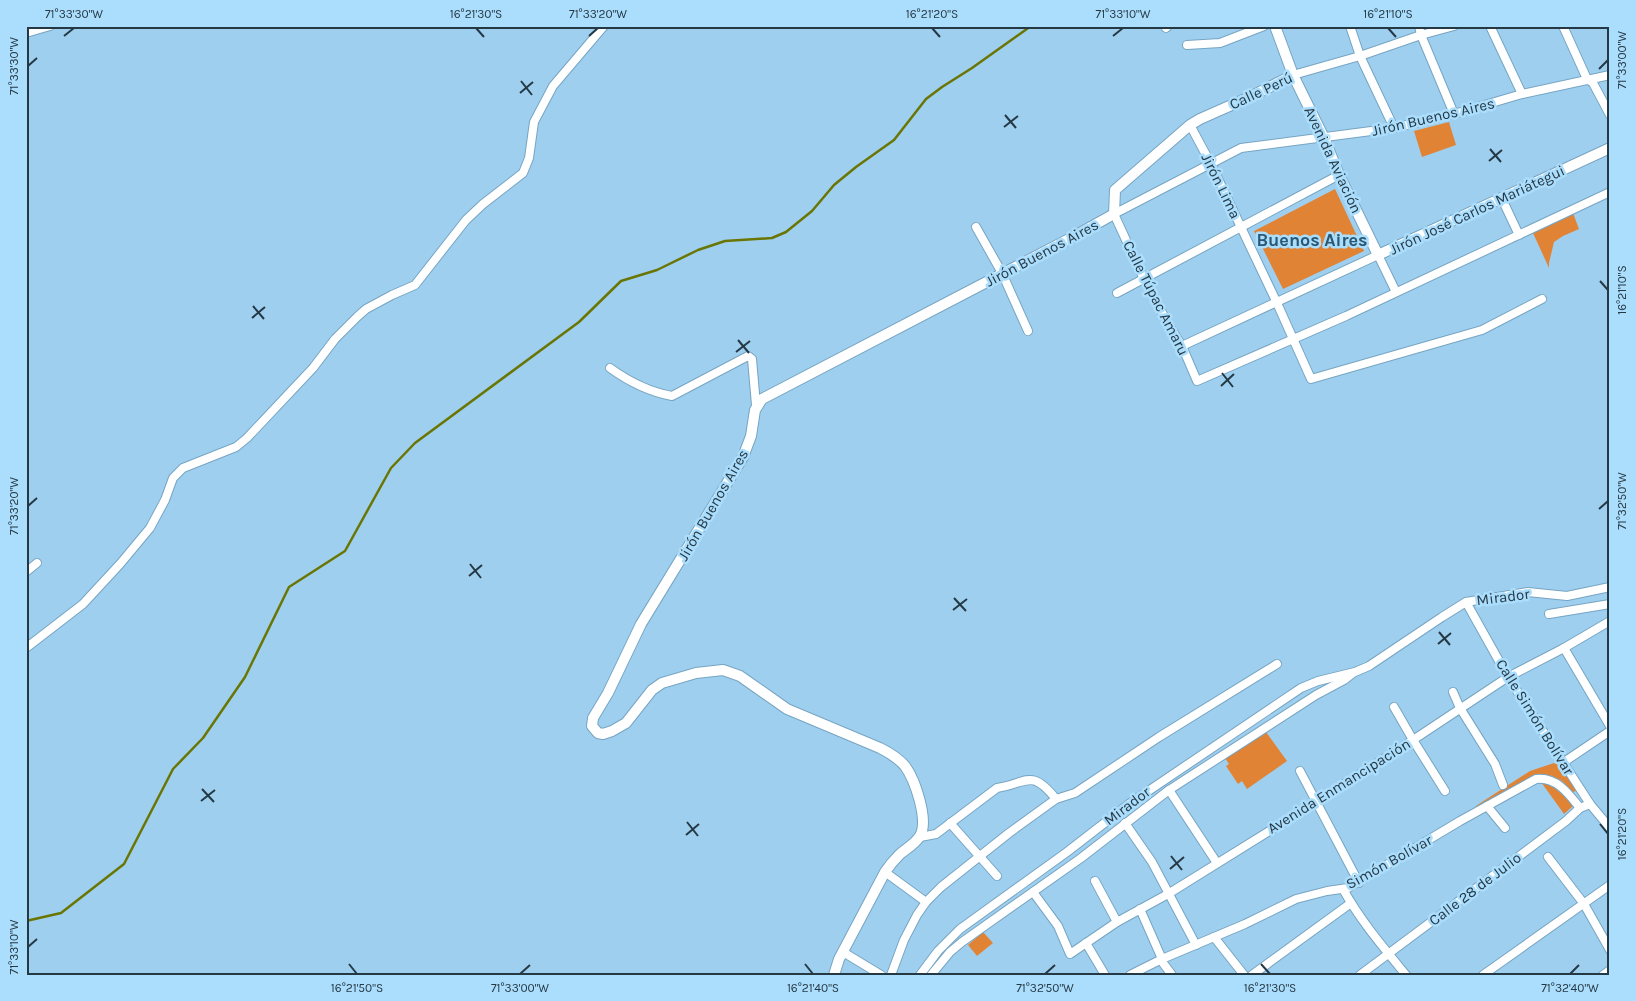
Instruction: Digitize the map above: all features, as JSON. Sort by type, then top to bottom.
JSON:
[{"type":"street","points":[[26,33],[32,33],[50,26]]},
{"type":"street","points":[[26,648],[83,604],[120,564],[150,528],[165,500],[173,478],[183,468],[236,447],[247,438],[313,368],[335,339],[357,317],[366,309],[415,285],[466,220],[483,204],[523,173],[529,158],[534,122],[553,86],[604,26]]},
{"type":"street","points":[[1187,45],[1220,43],[1264,26]]},
{"type":"street","name":"Avenida Aviación","points":[[1275,26],[1293,75],[1396,292]]},
{"type":"street","points":[[1350,26],[1360,56],[1394,128]]},
{"type":"street","points":[[1419,26],[1454,114]]},
{"type":"street","name":"Calle Perú","points":[[1114,214],[1115,190],[1200,118],[1252,96],[1293,75],[1454,26]]},
{"type":"street","points":[[1490,26],[1522,94]]},
{"type":"street","points":[[1563,26],[1587,79],[1593,83],[1610,115]]},
{"type":"street","name":"Jirón Buenos Aires","points":[[920,836],[923,824],[918,796],[910,774],[897,758],[880,748],[787,709],[731,672],[707,671],[662,683],[652,690],[633,716],[620,728],[602,734],[592,726],[593,718],[608,693],[641,624],[743,456],[751,436],[756,405],[767,396],[1241,148],[1394,128],[1454,114],[1522,94],[1610,75]]},
{"type":"street","name":"Jirón Lima","points":[[1190,125],[1211,164],[1277,302],[1311,379],[1475,332],[1542,298]]},
{"type":"street","name":"Jirón José Carlos Mariátegui","points":[[1182,346],[1610,148]]},
{"type":"street","points":[[1117,293],[1340,175]]},
{"type":"street","points":[[1294,339],[1610,192]]},
{"type":"street","points":[[1502,199],[1519,234]]},
{"type":"street","name":"Calle Túpac Amaru","points":[[1114,214],[1144,279],[1182,346],[1197,382],[1294,339]]},
{"type":"street","points":[[976,227],[1002,273],[1028,331]]},
{"type":"street","points":[[610,368],[623,377],[658,394],[672,396],[748,356],[752,359],[756,405]]},
{"type":"street","points":[[26,572],[37,563]]},
{"type":"street","name":"Mirador","points":[[930,975],[956,946],[1081,858],[1169,790],[1316,695],[1382,658],[1466,602],[1528,592],[1567,596],[1610,587]]},
{"type":"street","name":"Calle Simón Bolívar","points":[[1466,602],[1508,676],[1590,804],[1610,828]]},
{"type":"street","points":[[1549,614],[1610,604]]},
{"type":"street","name":"Avenida Enmancipación","points":[[1034,892],[1058,926],[1070,954],[1117,922],[1168,894],[1316,802],[1508,676],[1564,648],[1610,621]]},
{"type":"street","points":[[1564,648],[1610,726]]},
{"type":"street","points":[[891,975],[904,940],[926,902],[941,887],[1008,833],[1056,799],[1075,792],[1158,737],[1277,664]]},
{"type":"street","name":"Mirador","points":[[920,975],[938,952],[960,929],[1176,771],[1301,688],[1318,681],[1355,672]]},
{"type":"street","points":[[1453,692],[1460,708],[1495,764],[1503,784]]},
{"type":"street","points":[[1394,707],[1444,791]]},
{"type":"street","points":[[1564,762],[1610,731]]},
{"type":"street","points":[[1300,771],[1359,883]]},
{"type":"street","name":"Simón Bolívar","points":[[1130,975],[1162,959],[1245,924],[1296,899],[1348,888],[1359,883],[1460,821],[1536,779],[1541,778],[1552,781],[1570,795],[1580,808]]},
{"type":"street","points":[[834,975],[843,952],[884,872],[920,836],[936,834],[997,788],[1022,780],[1038,782],[1047,788],[1056,799]]},
{"type":"street","points":[[1169,790],[1217,863]]},
{"type":"street","name":"Calle 28 de Julio","points":[[1360,975],[1566,821],[1580,808],[1590,804]]},
{"type":"street","points":[[1488,806],[1505,828]]},
{"type":"street","points":[[1125,823],[1152,862],[1196,945]]},
{"type":"street","points":[[950,824],[997,876]]},
{"type":"street","points":[[1548,857],[1584,904],[1610,950]]},
{"type":"street","points":[[884,872],[926,902]]},
{"type":"street","points":[[1095,881],[1117,922]]},
{"type":"street","points":[[1483,975],[1610,885]]},
{"type":"street","points":[[1343,889],[1350,903],[1388,955],[1406,975]]},
{"type":"street","points":[[1252,975],[1350,903]]},
{"type":"street","points":[[1140,909],[1162,959],[1162,964],[1172,975]]},
{"type":"street","points":[[1214,937],[1244,975]]},
{"type":"street","points":[[1086,943],[1105,975]]},
{"type":"street","points":[[843,952],[881,975]]},
{"type":"street","points":[[1603,975],[1610,970]]},
{"type":"shaded area","points":[[1449,122],[1456,145],[1422,157],[1414,131]]},
{"type":"shaded area","points":[[1335,189],[1364,251],[1283,289],[1254,231]]},
{"type":"shaded area","points":[[1573,213],[1579,229],[1554,242],[1549,268],[1533,233]]},
{"type":"shaded area","points":[[1266,732],[1287,761],[1247,789],[1242,781],[1238,784],[1226,766],[1229,764],[1225,758]]},
{"type":"shaded area","points":[[1554,763],[1565,771],[1576,791],[1573,792],[1562,781],[1552,776],[1539,774],[1475,809],[1476,806],[1530,771]]},
{"type":"shaded area","points":[[1541,782],[1559,791],[1573,806],[1564,814]]},
{"type":"shaded area","points":[[983,932],[993,943],[977,956],[968,945]]},
{"type":"waterway","points":[[26,921],[61,913],[124,864],[173,769],[203,738],[245,677],[289,587],[345,551],[391,468],[415,443],[579,322],[621,281],[657,270],[698,250],[725,241],[772,238],[786,232],[812,211],[834,185],[894,140],[926,99],[1031,26]]},
{"type":"district","name":"Buenos Aires","points":[[1312,240]]}]
